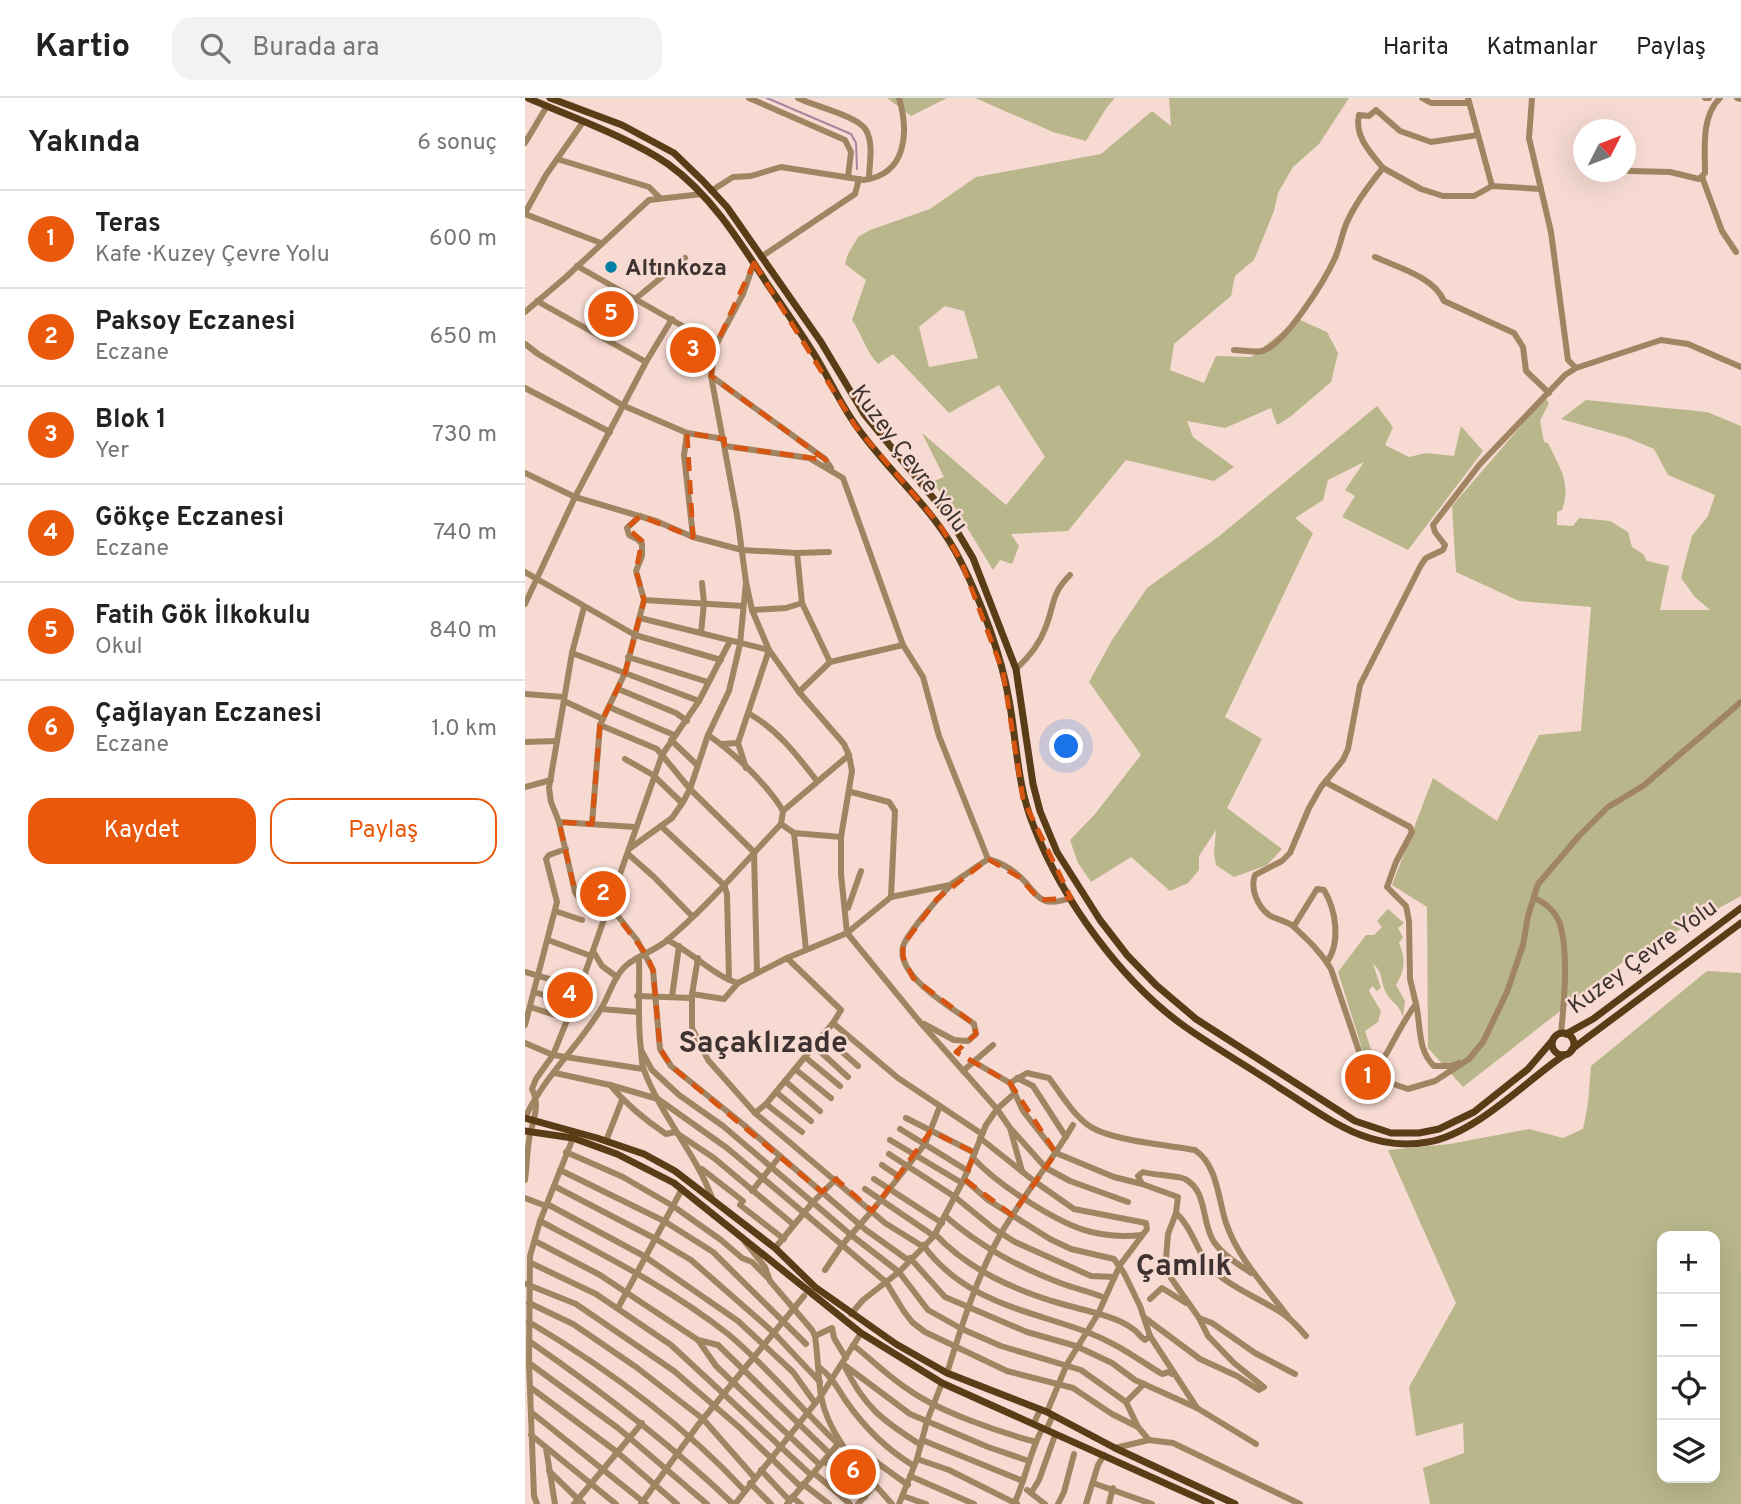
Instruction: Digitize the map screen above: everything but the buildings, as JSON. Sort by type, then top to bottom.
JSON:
[{"type":"main road","name":"Kuzey Çevre Yolu","points":[[528,98],[669,165],[702,194],[731,228],[815,356],[856,427],[940,525],[961,561],[1003,672],[1023,799],[1051,864],[1071,898],[1091,928],[1136,983],[1183,1026],[1346,1129],[1369,1139],[1401,1145],[1451,1136],[1484,1115],[1564,1055]]},
{"type":"main road","name":"Kuzey Çevre Yolu","points":[[551,98],[622,125],[674,153],[727,207],[821,342],[864,414],[948,516],[973,558],[1016,669],[1039,811],[1057,852],[1100,920],[1156,985],[1196,1019],[1355,1121],[1391,1133],[1419,1133],[1439,1129],[1474,1112],[1528,1069],[1552,1041]]},
{"type":"main road","name":"Kuzey Çevre Yolu","points":[[1563,1034],[1593,1019],[1741,908]]},
{"type":"main road","name":"Kuzey Çevre Yolu","points":[[1572,1049],[1741,923]]},
{"type":"main road","points":[[1563,1034],[1573,1040],[1572,1049],[1564,1055],[1555,1051],[1552,1041],[1563,1034]]},
{"type":"main road","points":[[525,1118],[644,1154],[675,1171],[712,1198],[775,1248],[815,1287],[896,1344],[947,1373],[1047,1412],[1115,1448],[1235,1504]]},
{"type":"main road","points":[[528,1132],[573,1138],[617,1154],[682,1189],[861,1333],[942,1383],[1211,1504]]},
{"type":"street","points":[[749,98],[845,140],[852,152],[848,177]]},
{"type":"street","points":[[798,98],[861,123],[868,132],[869,179]]},
{"type":"street","points":[[711,191],[733,177],[751,176],[781,167],[859,179],[876,177],[894,165],[904,145],[903,111],[899,98]]},
{"type":"street","points":[[1422,98],[1431,103],[1468,101],[1492,186]]},
{"type":"street","points":[[1532,98],[1529,138],[1551,232],[1568,360],[1576,368]]},
{"type":"street","points":[[1720,98],[1712,106],[1707,119],[1702,177],[1722,231],[1736,252]]},
{"type":"street","points":[[525,143],[547,106]]},
{"type":"street","points":[[1478,135],[1431,142],[1400,131],[1376,110],[1369,116],[1359,114],[1357,122],[1363,144],[1383,168],[1421,189],[1443,195],[1475,196],[1492,186],[1541,189]]},
{"type":"street","points":[[583,122],[557,159],[525,214],[601,243]]},
{"type":"street","points":[[557,159],[649,187],[660,198]]},
{"type":"street","points":[[1234,350],[1262,351],[1274,344],[1304,311],[1335,258],[1353,210],[1383,168]]},
{"type":"street","points":[[1636,171],[1670,172],[1699,179],[1702,177]]},
{"type":"street","points":[[761,257],[855,194],[859,179]]},
{"type":"street","points":[[525,312],[649,200],[702,194]]},
{"type":"street","points":[[1375,257],[1433,286],[1444,301],[1514,334],[1523,347],[1525,371],[1549,393]]},
{"type":"street","points":[[634,300],[685,258]]},
{"type":"street","points":[[754,263],[743,293],[716,345],[711,376],[752,610],[769,650],[799,692],[844,744],[849,755],[852,771],[851,792],[841,836],[841,874],[848,933],[919,1021],[1046,1168],[1070,1181],[1128,1202]]},
{"type":"street","points":[[577,266],[716,345]]},
{"type":"street","points":[[537,301],[646,362]]},
{"type":"street","points":[[525,604],[575,497],[671,320]]},
{"type":"street","points":[[1741,367],[1688,344],[1661,340],[1576,368],[1480,464],[1433,524],[1435,532],[1445,545],[1443,550],[1423,562],[1360,685],[1348,749],[1343,760],[1309,808],[1290,853],[1282,861],[1255,875],[1253,882],[1257,901],[1268,914],[1294,926],[1313,943],[1327,962],[1363,1063],[1373,1075],[1408,1089],[1435,1081],[1469,1059],[1483,1042],[1507,992],[1523,945],[1538,884],[1608,807],[1643,786],[1693,740],[1741,702]]},
{"type":"street","points":[[525,344],[624,406],[687,433],[724,443],[809,458],[843,478],[902,645],[923,677],[939,736],[988,859]]},
{"type":"street","points":[[711,376],[825,459],[833,470]]},
{"type":"street","points":[[525,388],[610,432]]},
{"type":"street","points":[[687,433],[684,455],[693,537]]},
{"type":"street","points":[[525,473],[575,497],[640,516],[693,537],[742,550],[797,554],[829,552]]},
{"type":"street","points":[[592,824],[601,722],[625,673],[644,600],[636,571],[642,556],[642,544],[638,538],[629,535],[627,528],[640,516]]},
{"type":"street","points":[[797,554],[802,603],[830,662]]},
{"type":"street","points":[[525,572],[635,635],[721,660]]},
{"type":"street","points":[[1016,669],[1034,649],[1045,629],[1057,588],[1070,575]]},
{"type":"street","points":[[628,851],[672,817],[690,789],[708,735],[729,691],[740,644],[745,582]]},
{"type":"street","points":[[701,633],[704,603],[702,583]]},
{"type":"street","points":[[644,600],[743,606]]},
{"type":"street","points":[[752,610],[786,608],[802,603]]},
{"type":"street","points":[[584,607],[564,699],[551,780],[551,802],[559,822],[575,892],[586,907],[604,918]]},
{"type":"street","points":[[640,618],[769,650]]},
{"type":"street","points":[[525,1180],[528,1132],[537,1115],[535,1096],[531,1089],[553,1055],[574,1004],[653,775],[672,738],[699,701],[730,641]]},
{"type":"street","points":[[799,692],[830,662],[902,645]]},
{"type":"street","points":[[746,769],[738,743],[769,650]]},
{"type":"street","points":[[572,653],[699,701]]},
{"type":"street","points":[[628,657],[708,682]]},
{"type":"street","points":[[618,689],[675,713],[687,721]]},
{"type":"street","points":[[525,694],[564,699],[601,722],[657,749],[690,789],[754,852],[757,973]]},
{"type":"street","points":[[608,707],[672,738],[697,764]]},
{"type":"street","points":[[748,713],[782,738],[817,781]]},
{"type":"street","points":[[525,1118],[535,1096],[568,1058],[601,1009],[617,977],[628,964],[667,940],[724,885],[781,824],[783,811],[775,797],[721,744],[708,735]]},
{"type":"street","points":[[525,742],[557,741]]},
{"type":"street","points":[[721,744],[738,743]]},
{"type":"street","points":[[783,811],[849,755]]},
{"type":"street","points":[[625,759],[653,775],[682,803]]},
{"type":"street","points":[[525,787],[551,780]]},
{"type":"street","points":[[1325,782],[1410,827],[1412,832],[1396,862],[1387,887],[1406,906],[1409,921],[1410,979],[1420,1024],[1420,1044],[1427,1059],[1434,1066],[1451,1066],[1469,1059]]},
{"type":"street","points":[[851,792],[889,802],[895,811],[891,897]]},
{"type":"street","points":[[559,822],[635,827]]},
{"type":"street","points":[[781,824],[794,833],[841,836]]},
{"type":"street","points":[[661,826],[724,885],[727,894],[729,980]]},
{"type":"street","points":[[794,833],[806,950]]},
{"type":"street","points":[[525,1025],[557,902],[545,859],[566,849]]},
{"type":"street","points":[[628,851],[692,916]]},
{"type":"street","points":[[988,859],[998,862],[1019,877],[1040,900],[1061,901],[1071,898]]},
{"type":"street","points":[[919,1021],[954,1040],[968,1041],[976,1034],[974,1024],[913,978],[903,957],[903,945],[950,885],[988,859]]},
{"type":"street","points":[[846,913],[861,871]]},
{"type":"street","points":[[637,996],[724,999],[738,983],[787,958],[848,933],[891,897],[950,885]]},
{"type":"street","points":[[1294,926],[1317,889],[1324,890],[1332,902],[1335,927],[1333,953],[1327,962]]},
{"type":"street","points":[[1534,898],[1546,903],[1560,924],[1564,955],[1563,1034]]},
{"type":"street","points":[[609,905],[646,954],[653,970],[660,1048],[671,1066],[860,1225],[909,1259],[945,1297],[1027,1332],[1076,1346],[1112,1363],[1144,1384],[1197,1408],[1256,1444]]},
{"type":"street","points":[[555,911],[582,920]]},
{"type":"street","points":[[548,940],[592,953],[602,966],[617,977]]},
{"type":"street","points":[[667,940],[738,983]]},
{"type":"street","points":[[672,998],[679,946]]},
{"type":"street","points":[[639,958],[637,996],[643,1069],[675,1132],[698,1165],[712,1198]]},
{"type":"street","points":[[698,958],[692,996],[692,1028],[698,1044],[728,1084],[755,1113],[898,1232],[922,1245],[950,1275],[975,1291],[1039,1317],[1088,1332],[1126,1349],[1162,1374],[1169,1372],[1179,1380]]},
{"type":"street","points":[[755,1113],[766,1104],[841,1010],[787,958]]},
{"type":"street","points":[[525,972],[580,988]]},
{"type":"street","points":[[534,992],[574,1004]]},
{"type":"street","points":[[1373,1075],[1395,1043],[1403,1021],[1416,1004]]},
{"type":"street","points":[[530,1007],[568,1019]]},
{"type":"street","points":[[601,1009],[638,1012]]},
{"type":"street","points":[[819,1367],[833,1378],[871,1432],[895,1454],[949,1470],[1015,1503],[1067,1364],[1098,1314],[1120,1265],[1147,1229],[1146,1223],[1075,1209],[1034,1181],[981,1136],[898,1078],[833,1023]]},
{"type":"street","points":[[823,1035],[857,1066]]},
{"type":"street","points":[[525,1043],[553,1055],[643,1069]]},
{"type":"street","points":[[963,1071],[993,1045]]},
{"type":"street","points":[[814,1046],[848,1077]]},
{"type":"street","points":[[641,1050],[652,1070],[680,1095],[723,1126],[851,1235],[899,1272],[928,1310],[962,1329],[1021,1353],[1067,1364],[1093,1376],[1126,1402],[1138,1427],[1149,1440]]},
{"type":"street","points":[[805,1057],[840,1086]]},
{"type":"street","points":[[974,1062],[1010,1083],[1023,1111],[1056,1153],[1114,1177],[1178,1197],[1176,1213],[1168,1234],[1166,1259],[1171,1278],[1208,1336],[1234,1363],[1264,1387],[1259,1390],[1237,1376],[1200,1359],[1145,1318]]},
{"type":"street","points":[[795,1069],[831,1098]]},
{"type":"street","points":[[555,1073],[610,1084],[659,1099],[727,1148],[886,1282],[912,1322],[925,1332],[1007,1371],[1073,1388],[1112,1414],[1138,1427]]},
{"type":"street","points":[[1010,1083],[1027,1073],[1049,1078],[1090,1126],[1117,1136],[1195,1150],[1205,1157],[1212,1171],[1227,1225],[1242,1257],[1306,1336]]},
{"type":"street","points":[[1017,1079],[1033,1086],[1066,1137]]},
{"type":"street","points":[[785,1081],[820,1111]]},
{"type":"street","points":[[610,1084],[622,1100],[666,1134],[675,1132],[714,1158],[794,1225]]},
{"type":"street","points":[[776,1092],[811,1121]]},
{"type":"street","points":[[852,1314],[899,1272],[934,1235],[968,1171],[981,1136],[997,1109],[1015,1093]]},
{"type":"street","points":[[606,1141],[622,1100]]},
{"type":"street","points":[[766,1104],[802,1132]]},
{"type":"street","points":[[825,1270],[842,1245],[925,1144],[940,1106]]},
{"type":"street","points":[[906,1118],[974,1156],[997,1181],[1063,1224],[1110,1235],[1142,1235]]},
{"type":"street","points":[[947,1373],[975,1291],[1001,1234],[1022,1198],[1046,1168],[1073,1125]]},
{"type":"street","points":[[1010,1128],[1022,1171]]},
{"type":"street","points":[[899,1129],[968,1171]]},
{"type":"street","points":[[537,1504],[529,1441],[531,1412],[527,1284],[530,1256],[540,1221],[573,1138]]},
{"type":"street","points":[[890,1140],[963,1181],[1050,1239],[1071,1249],[1114,1259],[1120,1265],[1145,1318],[1150,1336],[1197,1408]]},
{"type":"street","points":[[566,1152],[623,1177],[673,1206],[742,1258],[752,1262],[770,1281],[814,1333],[821,1396],[840,1444]]},
{"type":"street","points":[[889,1154],[955,1196],[1001,1234],[1091,1276],[1114,1278]]},
{"type":"street","points":[[752,1191],[780,1156]]},
{"type":"street","points":[[698,1165],[783,1239]]},
{"type":"street","points":[[882,1165],[898,1176]]},
{"type":"street","points":[[560,1170],[664,1221],[713,1252],[806,1344]]},
{"type":"street","points":[[1142,1184],[1138,1176],[1143,1172],[1159,1177],[1184,1178],[1193,1185],[1201,1197],[1205,1224],[1214,1242],[1233,1260],[1259,1278]]},
{"type":"street","points":[[775,1248],[836,1179]]},
{"type":"street","points":[[874,1179],[943,1219],[992,1252],[1055,1281],[1105,1298]]},
{"type":"street","points":[[554,1186],[655,1238],[691,1260],[773,1332],[820,1382]]},
{"type":"street","points":[[618,1308],[682,1189]]},
{"type":"street","points":[[865,1189],[983,1272],[1047,1299],[1133,1328],[1145,1340],[1150,1336]]},
{"type":"street","points":[[525,1198],[546,1205],[644,1256],[738,1321],[793,1372],[815,1403]]},
{"type":"street","points":[[1176,1213],[1182,1218],[1198,1251],[1213,1271],[1231,1285],[1289,1318]]},
{"type":"street","points":[[540,1221],[635,1272],[726,1333],[755,1357],[840,1444],[892,1504]]},
{"type":"street","points":[[741,1237],[765,1267],[770,1281]]},
{"type":"street","points":[[534,1241],[600,1275],[698,1340],[718,1345],[829,1453]]},
{"type":"street","points":[[531,1264],[618,1308],[671,1345],[699,1368],[780,1447],[850,1504]]},
{"type":"street","points":[[527,1284],[576,1304],[688,1383],[771,1459],[829,1504]]},
{"type":"street","points":[[1150,1299],[1162,1289],[1189,1305]]},
{"type":"street","points":[[531,1412],[603,1467],[643,1503],[703,1419],[804,1296]]},
{"type":"street","points":[[529,1303],[573,1324],[636,1367],[703,1419],[771,1504]]},
{"type":"street","points":[[1199,1318],[1212,1323],[1255,1353],[1295,1374]]},
{"type":"street","points":[[529,1322],[591,1359],[647,1400],[715,1459],[744,1490]]},
{"type":"street","points":[[814,1333],[832,1328],[855,1390],[871,1410],[884,1420],[922,1442],[1023,1484],[1045,1504]]},
{"type":"street","points":[[529,1341],[642,1423],[734,1504],[821,1396],[861,1333]]},
{"type":"street","points":[[698,1340],[711,1360],[789,1436],[865,1497]]},
{"type":"street","points":[[853,1345],[909,1391],[934,1405],[1013,1436],[1036,1442]]},
{"type":"street","points":[[845,1361],[910,1414],[1029,1461]]},
{"type":"street","points":[[529,1363],[629,1439],[707,1504]]},
{"type":"street","points":[[688,1383],[699,1368]]},
{"type":"street","points":[[899,1504],[908,1485],[927,1421],[942,1383]]},
{"type":"street","points":[[1126,1402],[1144,1384]]},
{"type":"street","points":[[530,1387],[617,1452],[677,1504]]},
{"type":"street","points":[[1034,1423],[1047,1412]]},
{"type":"street","points":[[871,1432],[884,1420]]},
{"type":"street","points":[[575,1501],[642,1423]]},
{"type":"street","points":[[1031,1493],[1039,1480],[1054,1438]]},
{"type":"street","points":[[1115,1448],[1149,1440],[1173,1443],[1300,1504]]},
{"type":"street","points":[[529,1441],[546,1448],[616,1504]]},
{"type":"street","points":[[790,1501],[829,1453],[840,1444]]},
{"type":"street","points":[[546,1448],[555,1504]]},
{"type":"street","points":[[861,1451],[908,1485]]},
{"type":"street","points":[[1058,1504],[1074,1454]]},
{"type":"street","points":[[1086,1504],[1098,1465],[1104,1455]]},
{"type":"street","points":[[548,1470],[575,1501],[583,1504]]},
{"type":"street","points":[[761,1470],[790,1501],[801,1504]]},
{"type":"street","points":[[910,1476],[974,1504]]},
{"type":"street","points":[[1093,1483],[1152,1504]]},
{"type":"street","points":[[858,1504],[875,1485]]},
{"type":"street","points":[[1109,1504],[1113,1488]]},
{"type":"street","points":[[1187,1504],[1192,1495]]},
{"type":"street","points":[[695,1504],[698,1496]]},
{"type":"street","points":[[903,1496],[926,1504]]},
{"type":"highlighted area","points":[[754,263],[856,427],[940,525],[961,561],[1003,672],[1023,799],[1071,898],[1040,900],[1019,877],[988,859],[937,899],[903,945],[903,957],[913,978],[974,1024],[976,1034],[956,1052],[1010,1083],[1056,1153],[1012,1215],[964,1179],[975,1153],[931,1131],[872,1211],[836,1179],[822,1192],[671,1066],[660,1049],[653,970],[646,954],[610,907],[604,918],[575,892],[559,822],[592,824],[600,725],[625,673],[644,600],[636,571],[642,541],[627,528],[640,516],[693,537],[687,433],[724,439],[725,446],[826,460],[711,376],[716,345]]},
{"type":"shaded area","points":[[887,98],[947,98],[911,116]]},
{"type":"shaded area","points":[[975,98],[1115,98],[1086,141],[1053,132]]},
{"type":"shaded area","points":[[1169,98],[1349,98],[1319,144],[1293,167],[1278,193],[1274,211],[1254,260],[1235,276],[1231,296],[1174,344],[1170,370],[1204,383],[1216,356],[1251,357],[1298,319],[1327,332],[1338,353],[1331,382],[1277,425],[1271,408],[1225,428],[1187,421],[1193,437],[1234,467],[1214,481],[1126,460],[1068,531],[1011,534],[1019,546],[1012,564],[1000,560],[993,570],[955,508],[931,482],[944,477],[922,433],[1006,505],[1045,457],[999,385],[949,413],[893,354],[878,364],[852,320],[866,280],[845,264],[848,254],[858,237],[870,230],[930,209],[976,177],[1101,154],[1152,111],[1171,126]],"holes":[[[945,306],[964,311],[978,358],[929,367],[919,327]]]},
{"type":"shaded area","points":[[1545,398],[1549,403],[1540,421],[1544,442],[1548,443],[1560,467],[1566,492],[1562,510],[1557,512],[1557,525],[1573,526],[1579,518],[1610,521],[1628,532],[1632,547],[1643,554],[1647,561],[1669,566],[1660,610],[1710,610],[1695,597],[1681,578],[1692,536],[1708,516],[1715,495],[1668,475],[1654,449],[1628,438],[1561,419],[1586,400],[1707,412],[1741,426],[1741,896],[1628,958],[1463,1087],[1428,1048],[1427,907],[1392,885],[1433,778],[1497,821],[1539,735],[1581,731],[1591,607],[1519,601],[1456,572],[1452,506]]},
{"type":"shaded area","points":[[1377,406],[1393,427],[1385,445],[1409,457],[1426,453],[1454,456],[1461,426],[1483,451],[1408,550],[1342,517],[1355,496],[1345,490],[1364,462],[1328,480],[1323,500],[1295,518],[1313,533],[1225,717],[1262,739],[1227,808],[1282,849],[1267,865],[1234,877],[1216,865],[1216,830],[1199,856],[1199,870],[1188,883],[1170,891],[1131,857],[1091,882],[1078,863],[1070,840],[1095,814],[1141,755],[1089,682],[1112,640],[1147,588],[1218,537]]},
{"type":"shaded area","points":[[1388,909],[1404,923],[1398,928],[1403,937],[1399,943],[1403,964],[1396,985],[1405,1001],[1403,1017],[1387,994],[1379,971],[1373,964],[1381,988],[1377,991],[1372,986],[1369,991],[1381,1011],[1378,1022],[1365,1031],[1377,1068],[1373,1069],[1364,1055],[1338,972],[1366,935],[1374,935],[1382,927],[1377,921]]},
{"type":"shaded area","points":[[1707,971],[1741,973],[1741,1504],[1430,1504],[1423,1468],[1464,1453],[1463,1423],[1416,1436],[1409,1387],[1456,1303],[1388,1150],[1450,1144],[1529,1129],[1563,1138],[1583,1129],[1591,1066]]},
{"type":"waterway","points":[[767,98],[851,134],[856,143],[857,169]]},
{"type":"place","name":"Altınkoza","points":[[611,267]]},
{"type":"place","name":"Fatih Gök İlkokulu","points":[[611,314]]},
{"type":"place","name":"Blok 1","points":[[693,350]]},
{"type":"place","name":"Paksoy Eczanesi","points":[[603,894]]},
{"type":"place","name":"Gökçe Eczanesi","points":[[570,995]]},
{"type":"place","name":"Teras","points":[[1368,1077]]},
{"type":"place","name":"Çağlayan Eczanesi","points":[[853,1472]]},
{"type":"district","name":"Saçaklızade","points":[[763,1042]]},
{"type":"district","name":"Çamlık","points":[[1184,1265]]}]
